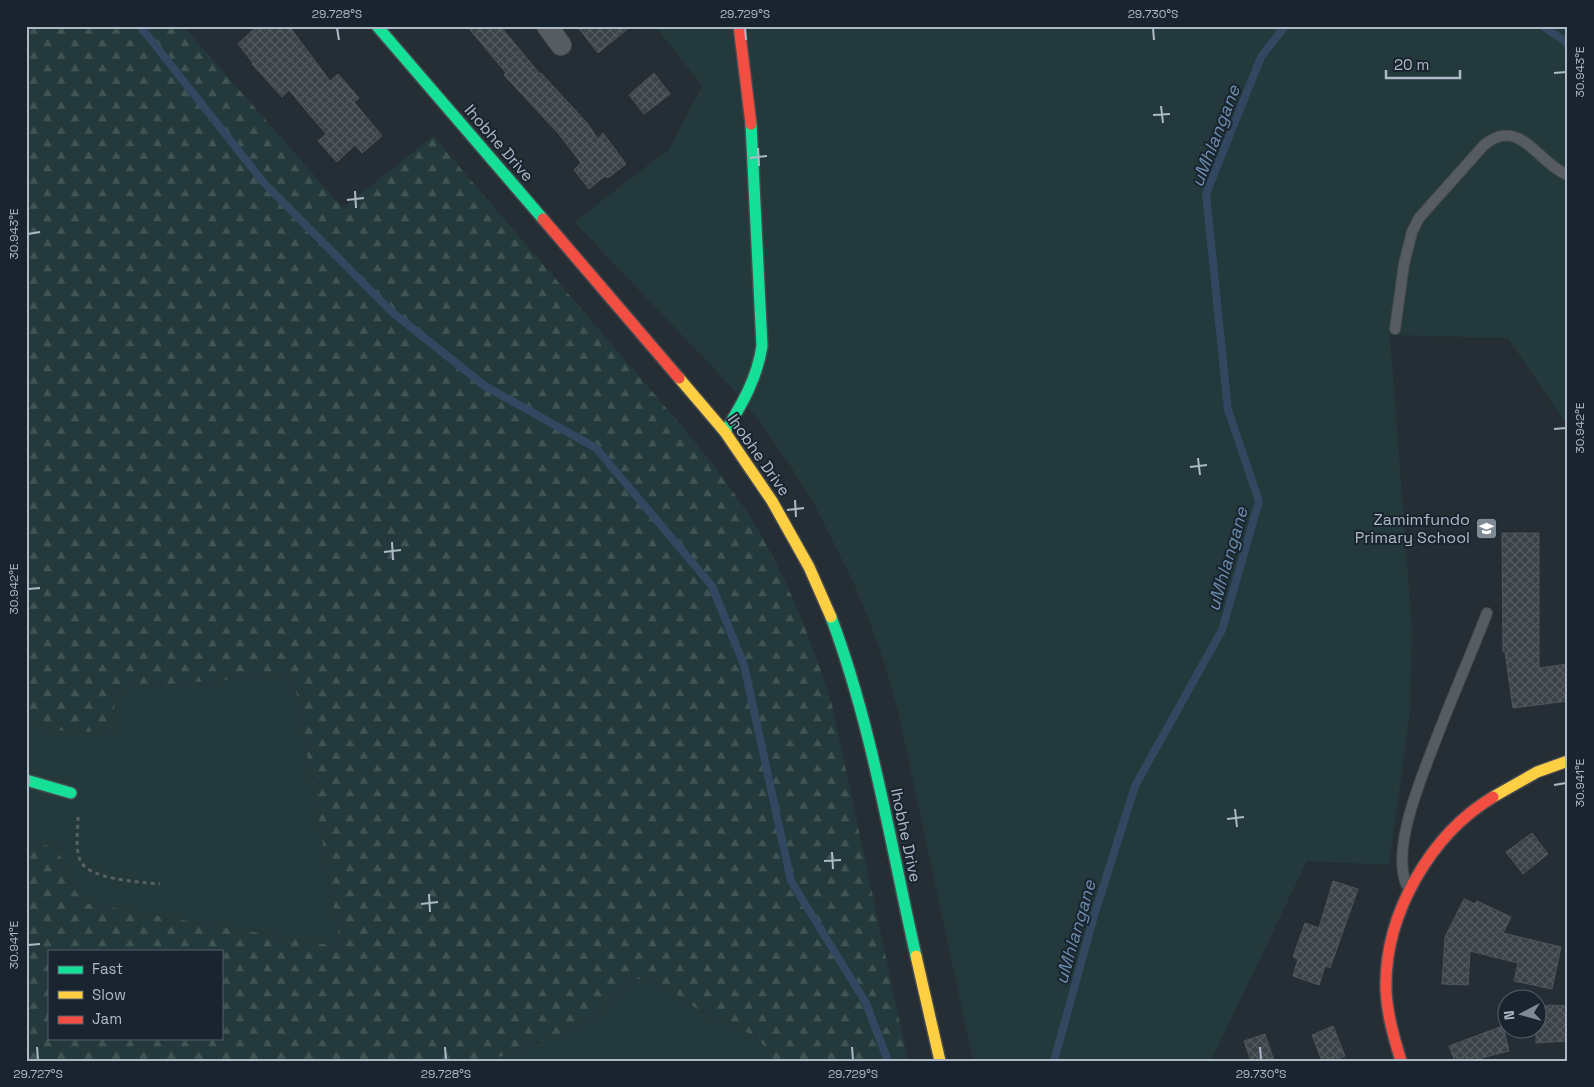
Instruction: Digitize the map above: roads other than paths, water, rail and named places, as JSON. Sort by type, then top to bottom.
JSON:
[{"type":"street","name":"Ihobhe Drive","points":[[377,26],[725,432],[767,492],[814,578],[832,620],[855,689],[876,772],[916,960],[940,1061]]},
{"type":"street","points":[[547,26],[561,45]]},
{"type":"street","points":[[725,432],[746,398],[757,375],[762,346],[750,110],[739,26]]},
{"type":"street","points":[[1401,1061],[1393,1038],[1386,993],[1386,974],[1393,932],[1409,890],[1421,868],[1437,845],[1489,798],[1529,776],[1559,763],[1568,762]]},
{"type":"street","points":[[26,780],[71,793]]},
{"type":"lane","points":[[1395,329],[1404,264],[1412,232],[1419,218],[1490,140],[1500,136],[1520,138],[1568,175]]},
{"type":"lane","points":[[1409,890],[1403,876],[1402,859],[1410,812],[1457,685],[1487,613]]},
{"type":"waterway","points":[[140,26],[264,183],[392,312],[485,386],[596,448],[712,586],[744,665],[791,881],[866,1003],[888,1061]]},
{"type":"waterway","name":"uMhlangane","points":[[1054,1061],[1094,916],[1135,786],[1222,630],[1259,501],[1228,410],[1206,194],[1261,57],[1285,26]]},
{"type":"waterway","points":[[1542,26],[1568,45]]},
{"type":"place","name":"Zamimfundo Primary School","points":[[1486,528]]}]
